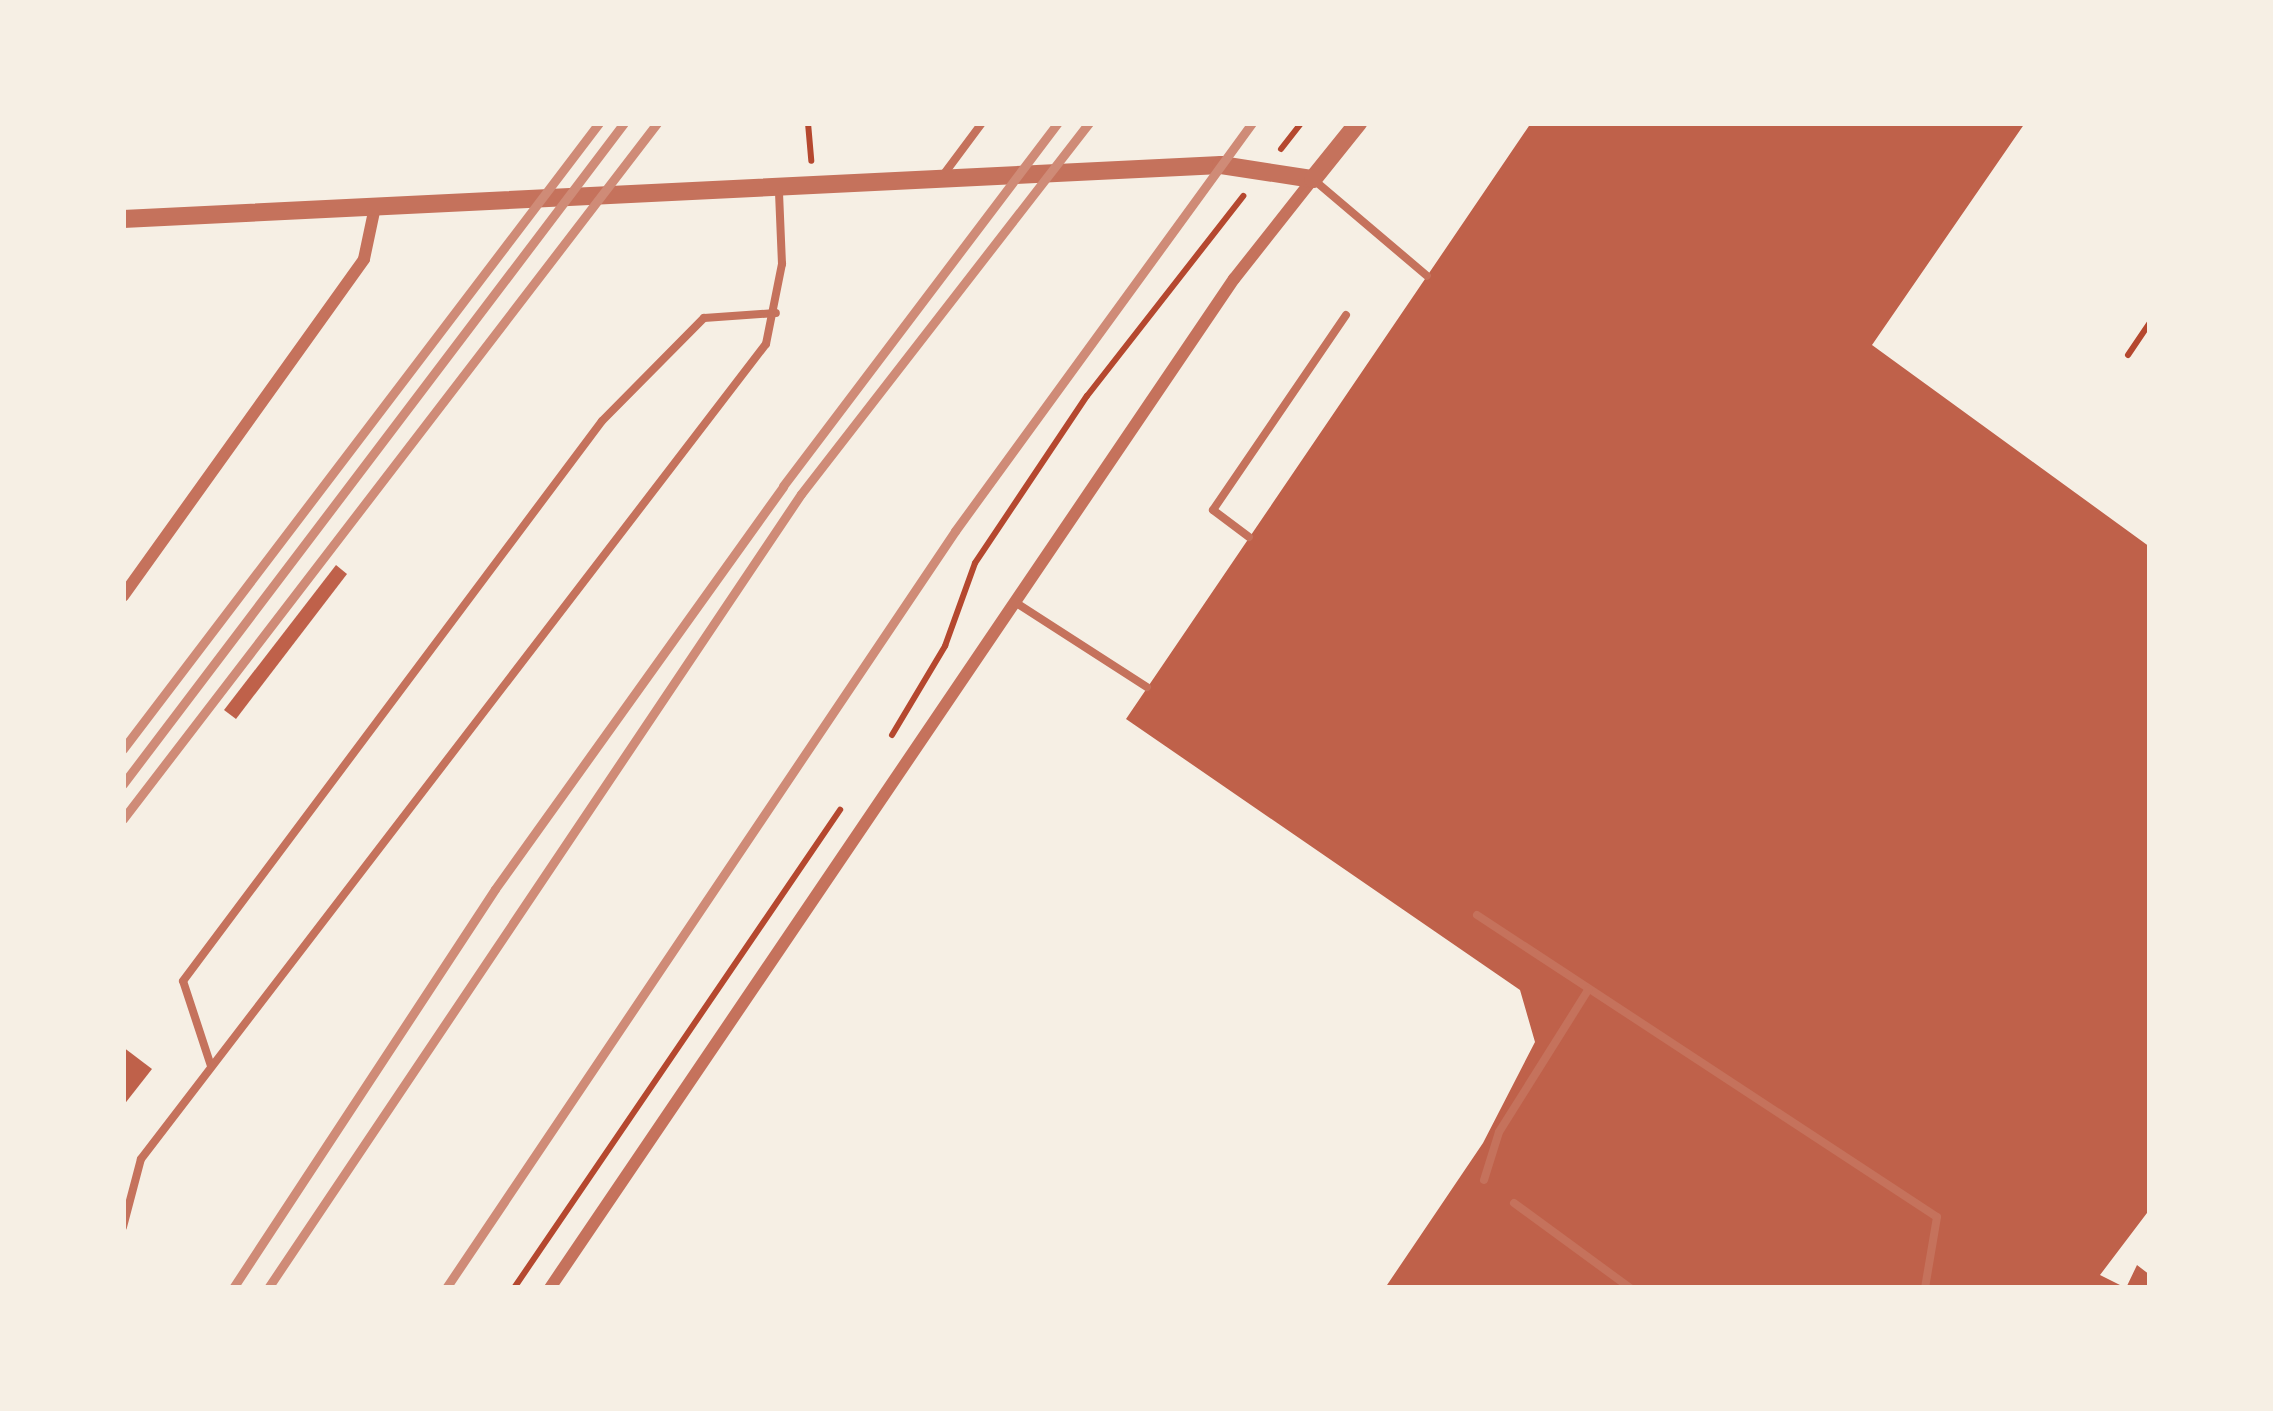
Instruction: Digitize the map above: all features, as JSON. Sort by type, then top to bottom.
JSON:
[{"type":"street","points":[[550,1288],[1234,279],[1358,123]]},
{"type":"street","points":[[123,219],[1221,165],[1313,179]]},
{"type":"street","points":[[123,596],[364,259],[375,207]]},
{"type":"lane","points":[[940,179],[982,123]]},
{"type":"lane","points":[[1313,179],[1427,276]]},
{"type":"lane","points":[[123,1227],[141,1159],[766,344],[776,313],[779,186]]},
{"type":"lane","points":[[212,1067],[183,981],[294,832],[602,422],[704,318],[776,313]]},
{"type":"lane","points":[[1250,537],[1213,510],[1346,315]]},
{"type":"lane","points":[[1016,602],[1148,687]]},
{"type":"lane","points":[[1477,915],[1937,1217],[1925,1288]]},
{"type":"lane","points":[[1484,1180],[1498,1132],[1588,990]]},
{"type":"lane","points":[[1514,1203],[1630,1288]]},
{"type":"path","points":[[808,123],[812,185]]},
{"type":"path","points":[[1294,132],[1300,123]]},
{"type":"path","points":[[888,741],[945,646],[975,563],[1087,396],[1242,197]]},
{"type":"path","points":[[2128,355],[2150,322]]},
{"type":"path","points":[[514,1288],[850,798]]},
{"type":"building","points":[[1531,123],[2025,123],[1872,345],[2150,547],[2150,1209],[2100,1275],[2126,1288],[1385,1288],[1483,1143],[1535,1042],[1520,990],[1126,719]]},
{"type":"building","points":[[336,565],[347,574],[236,719],[224,710]]},
{"type":"building","points":[[123,1047],[152,1069],[123,1106]]},
{"type":"building","points":[[2137,1265],[2150,1275],[2150,1288],[2126,1288]]},
{"type":"railway","points":[[123,749],[599,123]]},
{"type":"railway","points":[[123,784],[624,123]]},
{"type":"railway","points":[[123,819],[657,123]]},
{"type":"railway","points":[[233,1288],[495,889],[783,486],[1058,123]]},
{"type":"railway","points":[[268,1288],[801,494],[1089,123]]},
{"type":"railway","points":[[446,1288],[955,531],[1252,123]]}]
